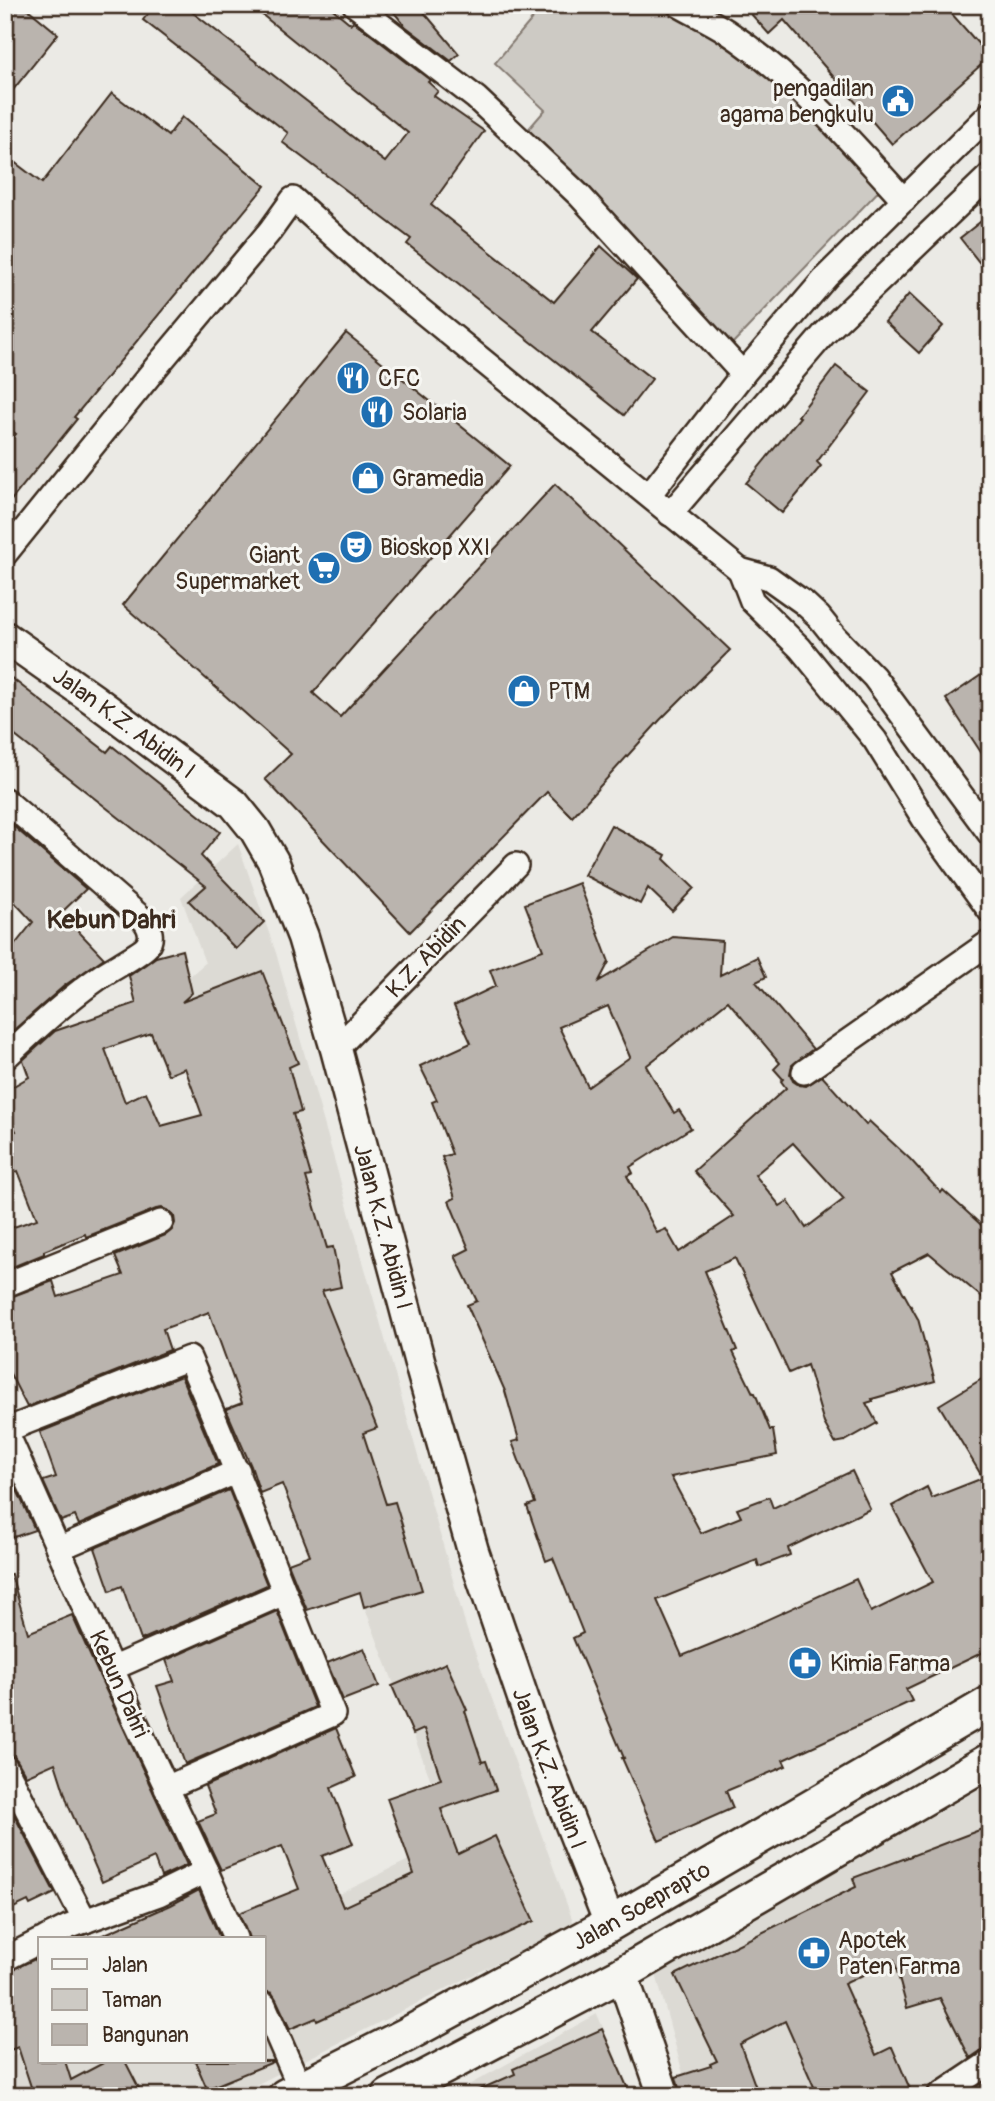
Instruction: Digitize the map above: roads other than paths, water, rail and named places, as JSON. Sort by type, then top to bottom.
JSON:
[{"type":"main road","name":"Jalan Soeprapto","points":[[292,2092],[406,2035],[610,1924],[990,1703]]},
{"type":"main road","points":[[390,2096],[622,1973],[990,1760]]},
{"type":"street","points":[[355,5],[476,98],[580,196],[743,374]]},
{"type":"street","points":[[678,5],[724,29],[766,60],[841,129],[904,200]]},
{"type":"street","points":[[649,495],[743,374],[827,276],[990,114]]},
{"type":"street","points":[[670,514],[824,334],[990,176]]},
{"type":"street","points":[[5,554],[270,231],[293,199],[375,273],[740,570],[769,578],[804,603],[874,677],[990,834]]},
{"type":"street","points":[[844,259],[870,289]]},
{"type":"street","points":[[740,570],[751,601],[800,648],[875,740],[929,827],[990,911]]},
{"type":"street","name":"Jalan K.Z. Abidin I","points":[[5,637],[234,804],[273,861],[303,937],[336,1049],[473,1550],[536,1736],[610,1924]]},
{"type":"street","points":[[5,800],[145,921],[150,931],[149,943],[145,948],[97,978],[42,1023],[5,1058]]},
{"type":"street","name":"K.Z. Abidin","points":[[336,1049],[516,864]]},
{"type":"street","points":[[804,1072],[990,942]]},
{"type":"street","points":[[5,1285],[161,1222]]},
{"type":"street","points":[[6,1430],[189,1358],[237,1471],[333,1714],[166,1788]]},
{"type":"street","name":"Kebun Dahri","points":[[6,1430],[111,1669],[235,1937]]},
{"type":"street","points":[[58,1549],[237,1471]]},
{"type":"street","points":[[111,1669],[284,1593]]},
{"type":"street","points":[[5,1767],[85,1921]]},
{"type":"street","points":[[48,1937],[159,1894],[206,1871]]},
{"type":"street","points":[[5,1959],[38,1942]]},
{"type":"street","points":[[622,1973],[664,2096]]},
{"type":"street","points":[[266,2011],[292,2092]]},
{"type":"street","points":[[939,2096],[990,2063]]},
{"type":"place","name":"pengadilan agama bengkulu","points":[[898,101]]},
{"type":"place","name":"CFC","points":[[353,378]]},
{"type":"place","name":"Solaria","points":[[377,412]]},
{"type":"place","name":"Gramedia","points":[[368,478]]},
{"type":"place","name":"Bioskop XXI","points":[[356,547]]},
{"type":"place","name":"Giant Supermarket","points":[[324,568]]},
{"type":"place","name":"PTM","points":[[524,691]]},
{"type":"place","name":"Kimia Farma","points":[[805,1663]]},
{"type":"place","name":"Apotek Paten Farma","points":[[814,1953]]},
{"type":"district","name":"Kebun Dahri","points":[[111,920]]}]
